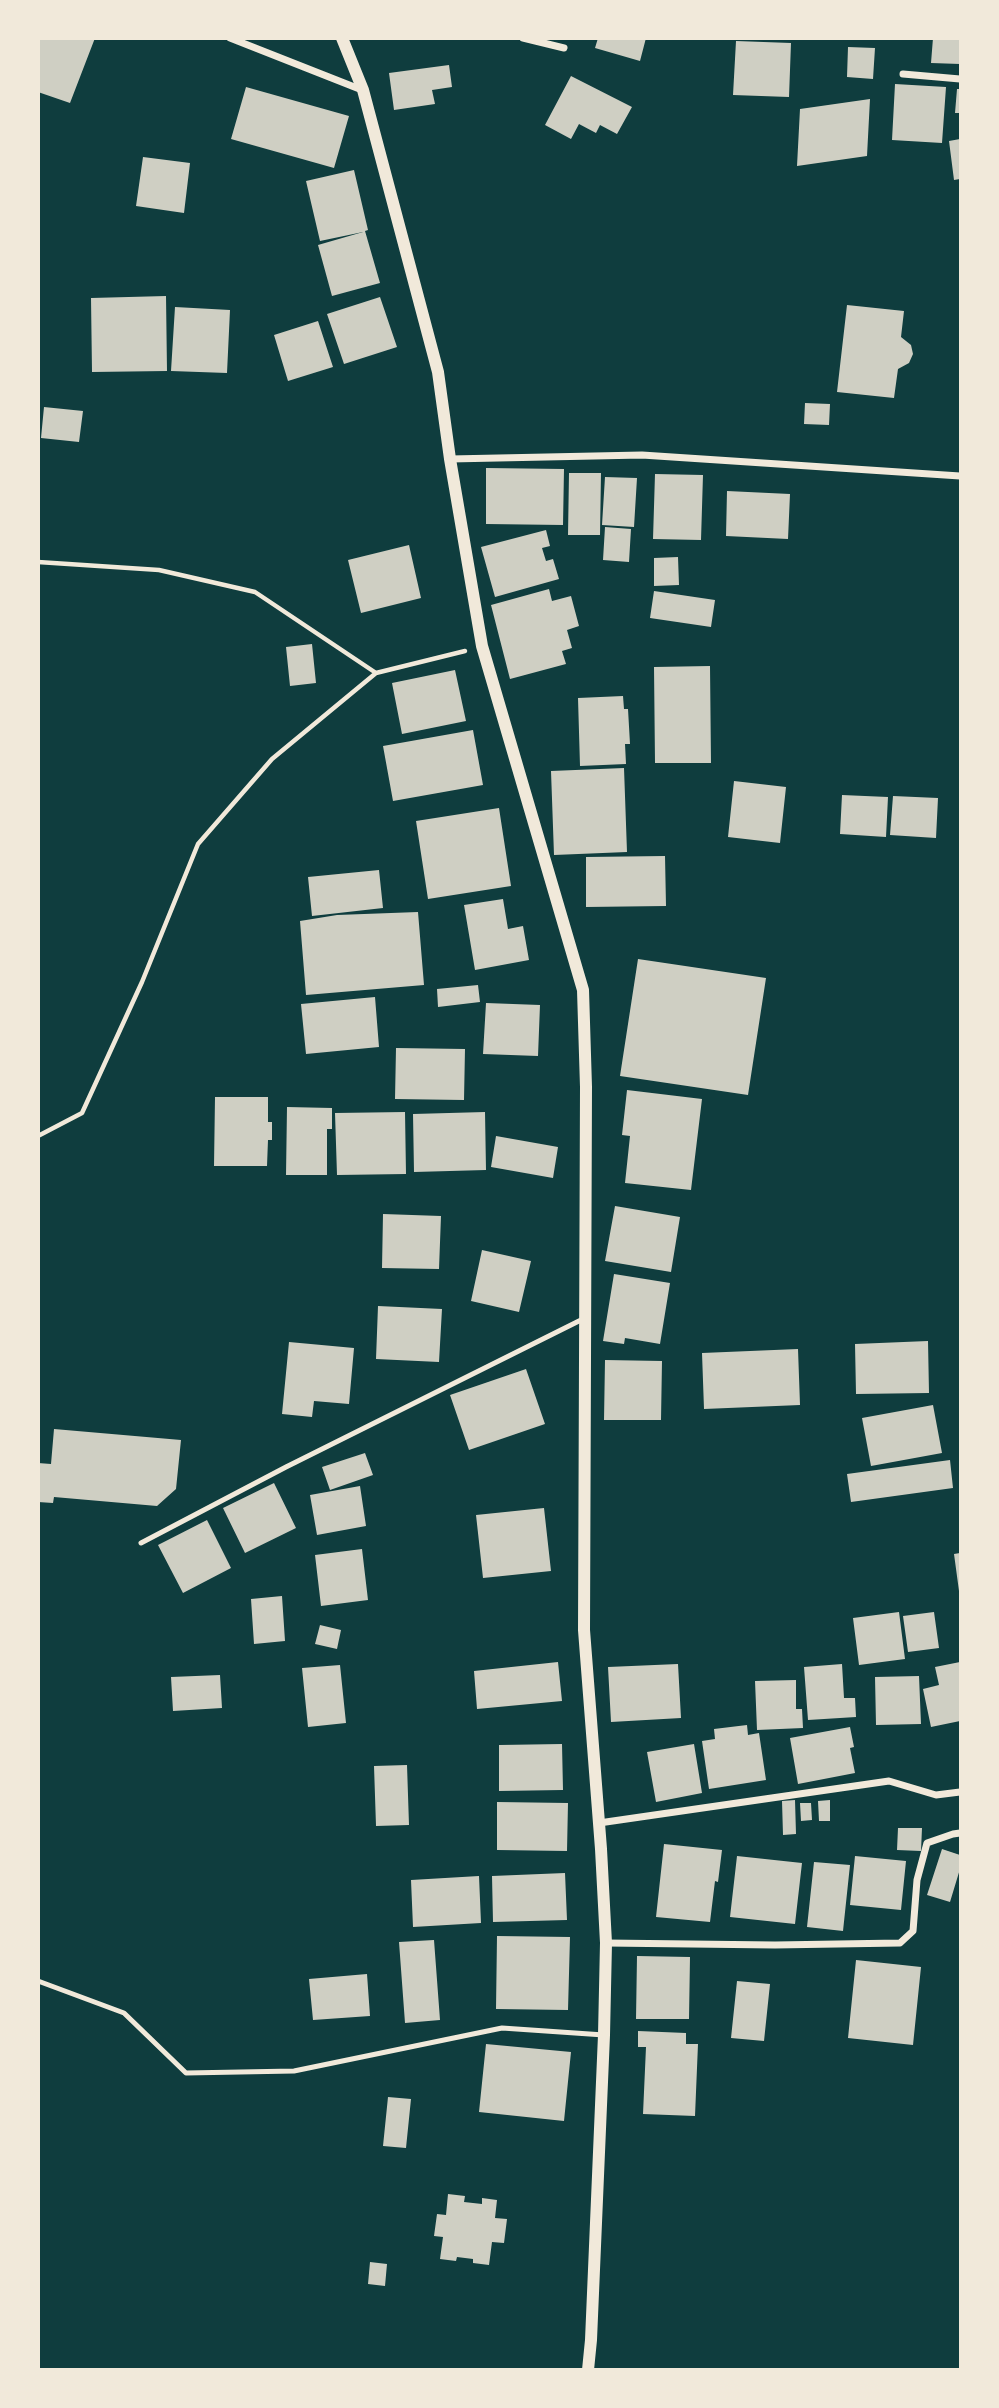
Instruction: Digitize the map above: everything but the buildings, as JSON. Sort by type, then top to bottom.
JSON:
[{"type":"street","points":[[230,38],[363,90]]},
{"type":"street","points":[[342,38],[363,90],[438,372],[482,646],[583,990],[586,1087],[584,1630],[606,1943],[588,2370]]},
{"type":"street","points":[[523,38],[564,48]]},
{"type":"street","points":[[903,74],[961,79]]},
{"type":"street","points":[[450,459],[642,455],[961,476]]},
{"type":"street","points":[[599,1823],[888,1781],[936,1795],[961,1792]]},
{"type":"street","points":[[606,1943],[900,1943],[914,1931],[917,1880],[927,1843],[953,1833],[961,1833]]},
{"type":"lane","points":[[141,1543],[286,1467],[585,1318]]},
{"type":"lane","points":[[38,1981],[124,2012],[186,2073],[294,2071],[502,2028],[604,2035]]},
{"type":"path","points":[[38,562],[159,570],[254,592],[376,673]]},
{"type":"path","points":[[38,1136],[82,1113],[142,982],[198,844],[272,759],[376,673],[482,646]]}]
